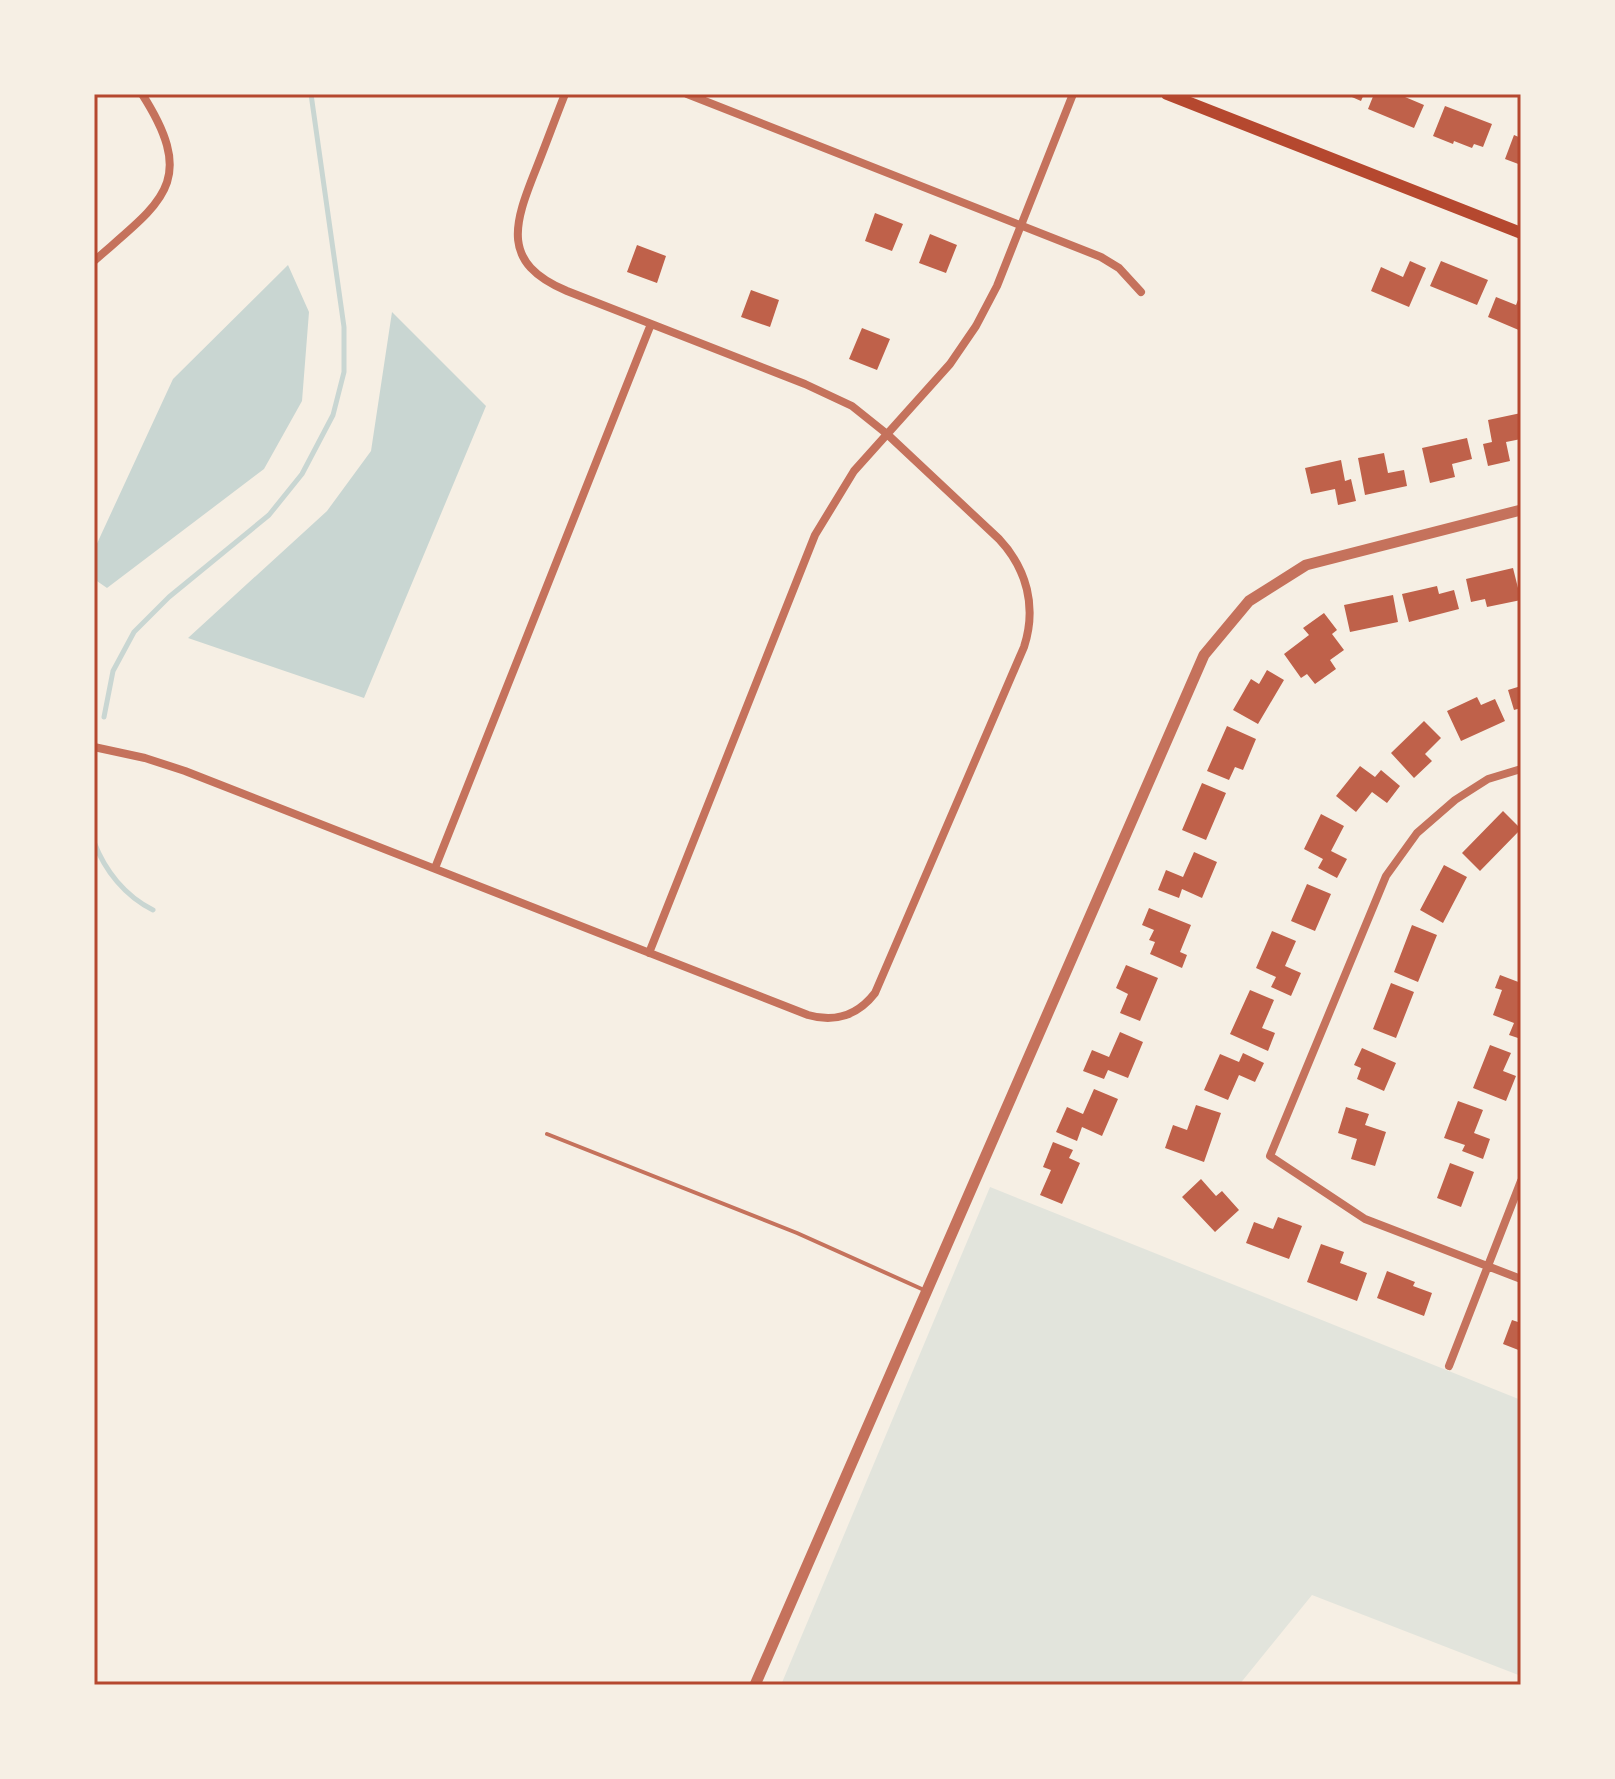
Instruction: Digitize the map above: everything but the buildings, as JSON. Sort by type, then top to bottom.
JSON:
[{"type":"main road","points":[[1167,94],[1521,233]]},
{"type":"street","points":[[94,261],[149,213],[166,184],[170,162],[167,140],[142,94]]},
{"type":"street","points":[[94,747],[185,771],[814,1017],[832,1019],[849,1015],[868,1002],[882,981],[1024,647],[1030,617],[1027,587],[1011,553],[860,410],[823,392],[547,282],[530,268],[519,244],[517,226],[521,206],[565,94]]},
{"type":"street","points":[[687,94],[1106,259],[1141,292]]},
{"type":"street","points":[[649,953],[815,535],[846,481],[963,347],[991,298],[1073,94]]},
{"type":"street","points":[[435,868],[651,324]]},
{"type":"street","points":[[755,1685],[1204,655],[1249,601],[1306,565],[1521,510]]},
{"type":"street","points":[[1521,769],[1488,779],[1455,800],[1417,833],[1386,876],[1270,1156],[1365,1219],[1521,1279]]},
{"type":"street","points":[[1449,1366],[1521,1181]]},
{"type":"lane","points":[[547,1134],[797,1233],[927,1291]]},
{"type":"shaded area","points":[[288,265],[309,312],[302,401],[264,469],[107,588],[94,579],[94,550],[173,379]]},
{"type":"shaded area","points":[[392,312],[486,406],[364,698],[188,638],[327,511],[371,451]]},
{"type":"shaded area","points":[[990,1187],[1521,1400],[1521,1676],[1312,1595],[1239,1685],[781,1685]]},
{"type":"waterway","points":[[104,717],[113,671],[134,632],[169,597],[269,515],[302,474],[333,415],[344,372],[344,327],[311,94]]},
{"type":"waterway","points":[[94,842],[117,882],[153,910]]}]
